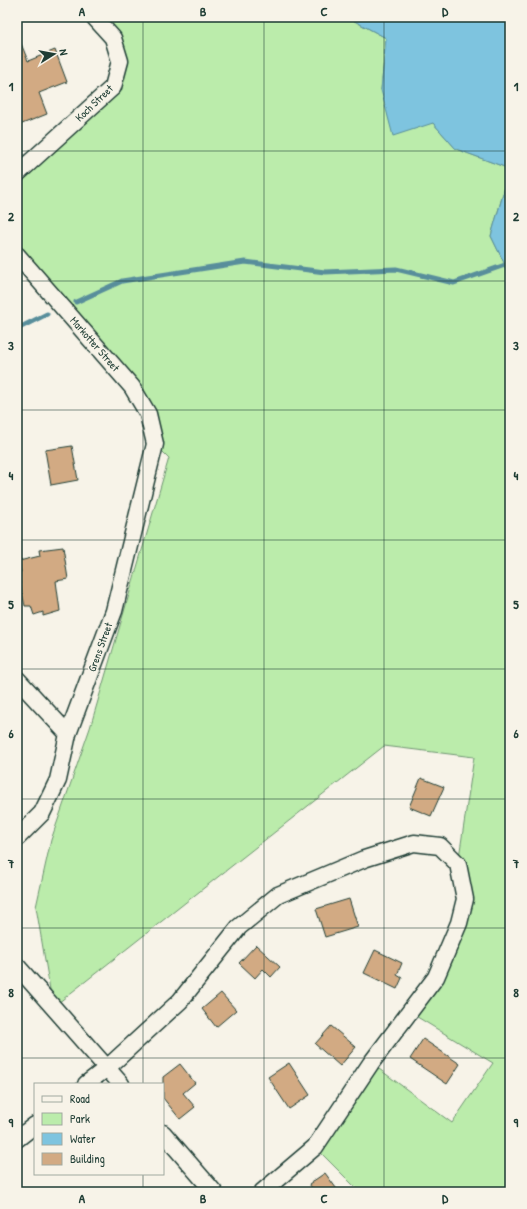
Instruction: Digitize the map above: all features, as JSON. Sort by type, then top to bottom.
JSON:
[{"type":"street","name":"Koch Street","points":[[17,174],[113,87],[120,62],[113,38],[94,17]]},
{"type":"street","name":"Markotter Street","points":[[17,255],[132,387],[148,414],[155,444]]},
{"type":"street","name":"Grens Street","points":[[17,838],[42,813],[58,780],[68,734],[114,611],[155,444]]},
{"type":"street","points":[[17,679],[68,734]]},
{"type":"street","points":[[87,1083],[107,1068],[180,1001],[239,927],[278,895],[364,859],[414,843],[440,846],[458,864],[465,899],[459,923],[436,977],[371,1063],[315,1147],[262,1192]]},
{"type":"street","points":[[17,966],[120,1083]]},
{"type":"street","points":[[17,1139],[34,1126]]},
{"type":"street","points":[[164,1134],[214,1192]]},
{"type":"green space","points":[[94,17],[347,17],[386,38],[381,90],[433,123],[456,149],[510,169],[491,236],[510,275],[510,1192],[360,1192],[315,1147],[371,1063],[452,1123],[493,1063],[409,1012],[459,923],[458,864],[474,757],[384,746],[53,1007],[36,907],[51,840],[90,728],[169,458],[155,444],[148,414],[17,255],[17,174],[113,87],[120,61]]},
{"type":"water","points":[[347,17],[510,17],[510,169],[456,149],[433,123],[393,136],[381,90],[386,38]]},
{"type":"water","points":[[510,170],[510,275],[491,236]]},
{"type":"building","points":[[18,36],[28,61],[55,50],[67,82],[39,93],[47,114],[17,126],[17,96],[22,94],[17,81]]},
{"type":"building","points":[[72,446],[78,480],[51,485],[45,450]]},
{"type":"building","points":[[63,547],[68,579],[56,581],[60,611],[43,616],[43,612],[34,615],[31,606],[25,606],[18,574],[21,572],[19,561],[40,556],[39,550]]},
{"type":"building","points":[[421,778],[444,787],[431,816],[409,807]]},
{"type":"building","points":[[349,899],[358,927],[325,937],[316,909]]},
{"type":"building","points":[[256,945],[280,967],[271,977],[263,969],[255,978],[239,963]]},
{"type":"building","points":[[375,950],[402,963],[397,975],[402,978],[397,989],[364,973]]},
{"type":"building","points":[[221,993],[236,1010],[216,1027],[202,1009]]},
{"type":"building","points":[[331,1026],[356,1047],[340,1066],[315,1044]]},
{"type":"building","points":[[423,1039],[460,1064],[447,1084],[410,1059]]},
{"type":"building","points":[[289,1063],[310,1095],[289,1109],[268,1077]]},
{"type":"building","points":[[180,1064],[195,1083],[183,1093],[195,1107],[180,1119],[164,1099],[163,1077]]},
{"type":"building","points":[[325,1173],[339,1192],[315,1192],[309,1184]]},
{"type":"waterway","points":[[76,302],[122,281],[245,262],[325,272],[396,269],[454,283],[505,265]]},
{"type":"waterway","points":[[17,329],[47,314]]}]
